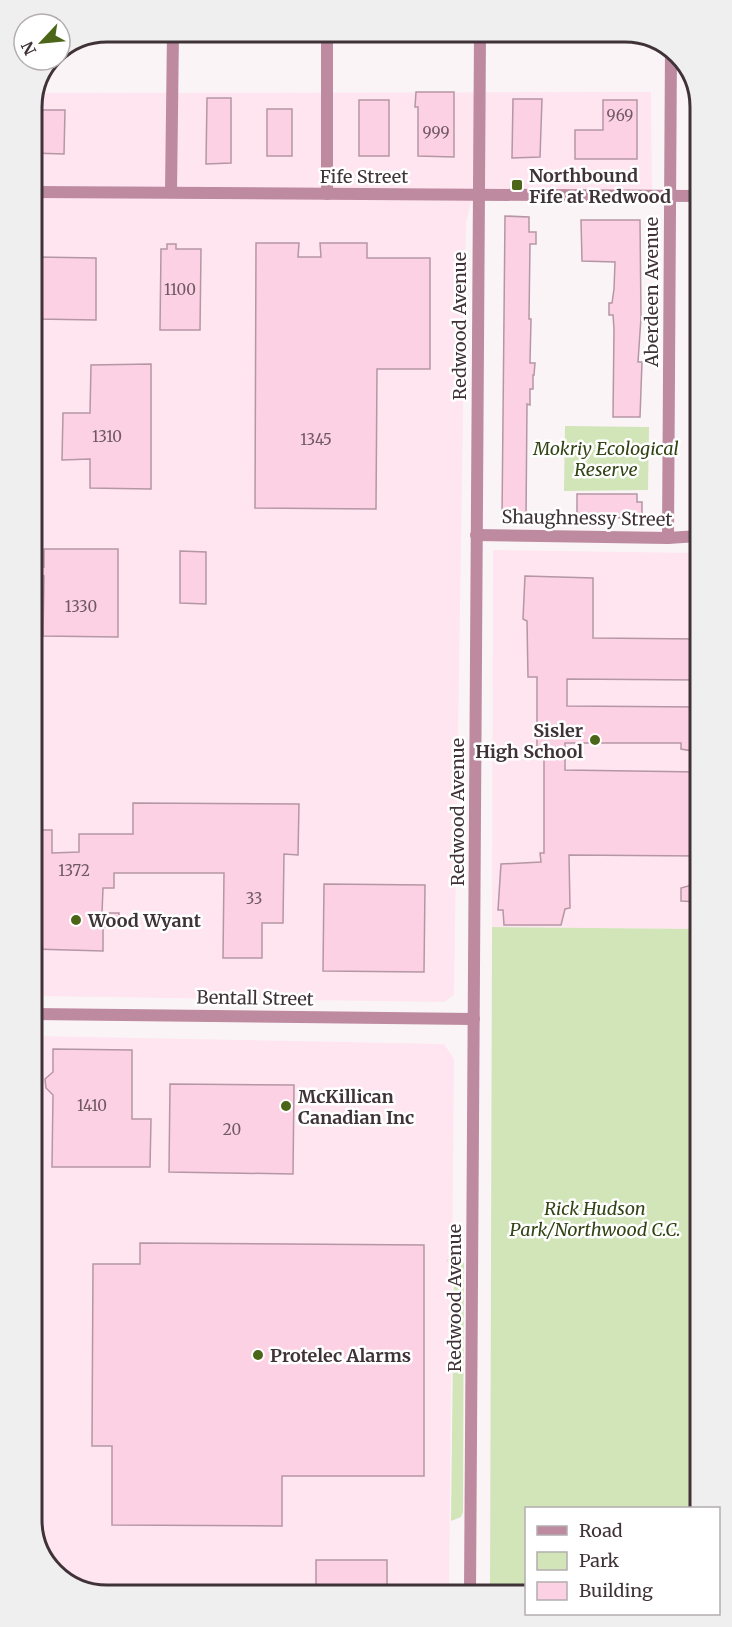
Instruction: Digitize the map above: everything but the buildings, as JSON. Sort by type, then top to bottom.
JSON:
[{"type":"street","points":[[171,192],[173,42]]},
{"type":"street","points":[[327,42],[327,194]]},
{"type":"street","name":"Redwood Avenue","points":[[470,1585],[480,42]]},
{"type":"street","name":"Aberdeen Avenue","points":[[668,538],[671,61]]},
{"type":"street","name":"Fife Street","points":[[42,192],[690,196]]},
{"type":"street","name":"Shaughnessy Street","points":[[476,535],[690,537]]},
{"type":"street","name":"Bentall Street","points":[[42,1014],[474,1019]]},
{"type":"shaded area","points":[[651,92],[652,193],[474,192],[466,222],[454,995],[444,1002],[42,996],[44,93]]},
{"type":"shaded area","name":"Sisler High School","points":[[493,550],[690,553],[690,929],[492,927]]},
{"type":"shaded area","points":[[42,1036],[444,1044],[454,1059],[449,1585],[103,1585],[82,1580],[67,1572],[53,1556],[45,1541],[42,1520]]},
{"type":"green space","name":"Mokriy Ecological Reserve","points":[[565,426],[649,427],[648,490],[564,491]]},
{"type":"green space","name":"Rick Hudson Park/Northwood C.C.","points":[[492,927],[690,929],[690,1507],[525,1507],[525,1585],[490,1585]]},
{"type":"green space","points":[[453,1256],[459,1256],[464,1263],[463,1512],[461,1517],[451,1521],[454,1262],[446,1261]]},
{"type":"place","name":"Northbound Fife at Redwood","points":[[517,185]]},
{"type":"place","name":"Sisler High School","points":[[595,740]]},
{"type":"place","name":"Wood Wyant","points":[[76,920]]},
{"type":"place","name":"McKillican Canadian Inc","points":[[286,1106]]},
{"type":"place","name":"Protelec Alarms","points":[[258,1355]]}]
